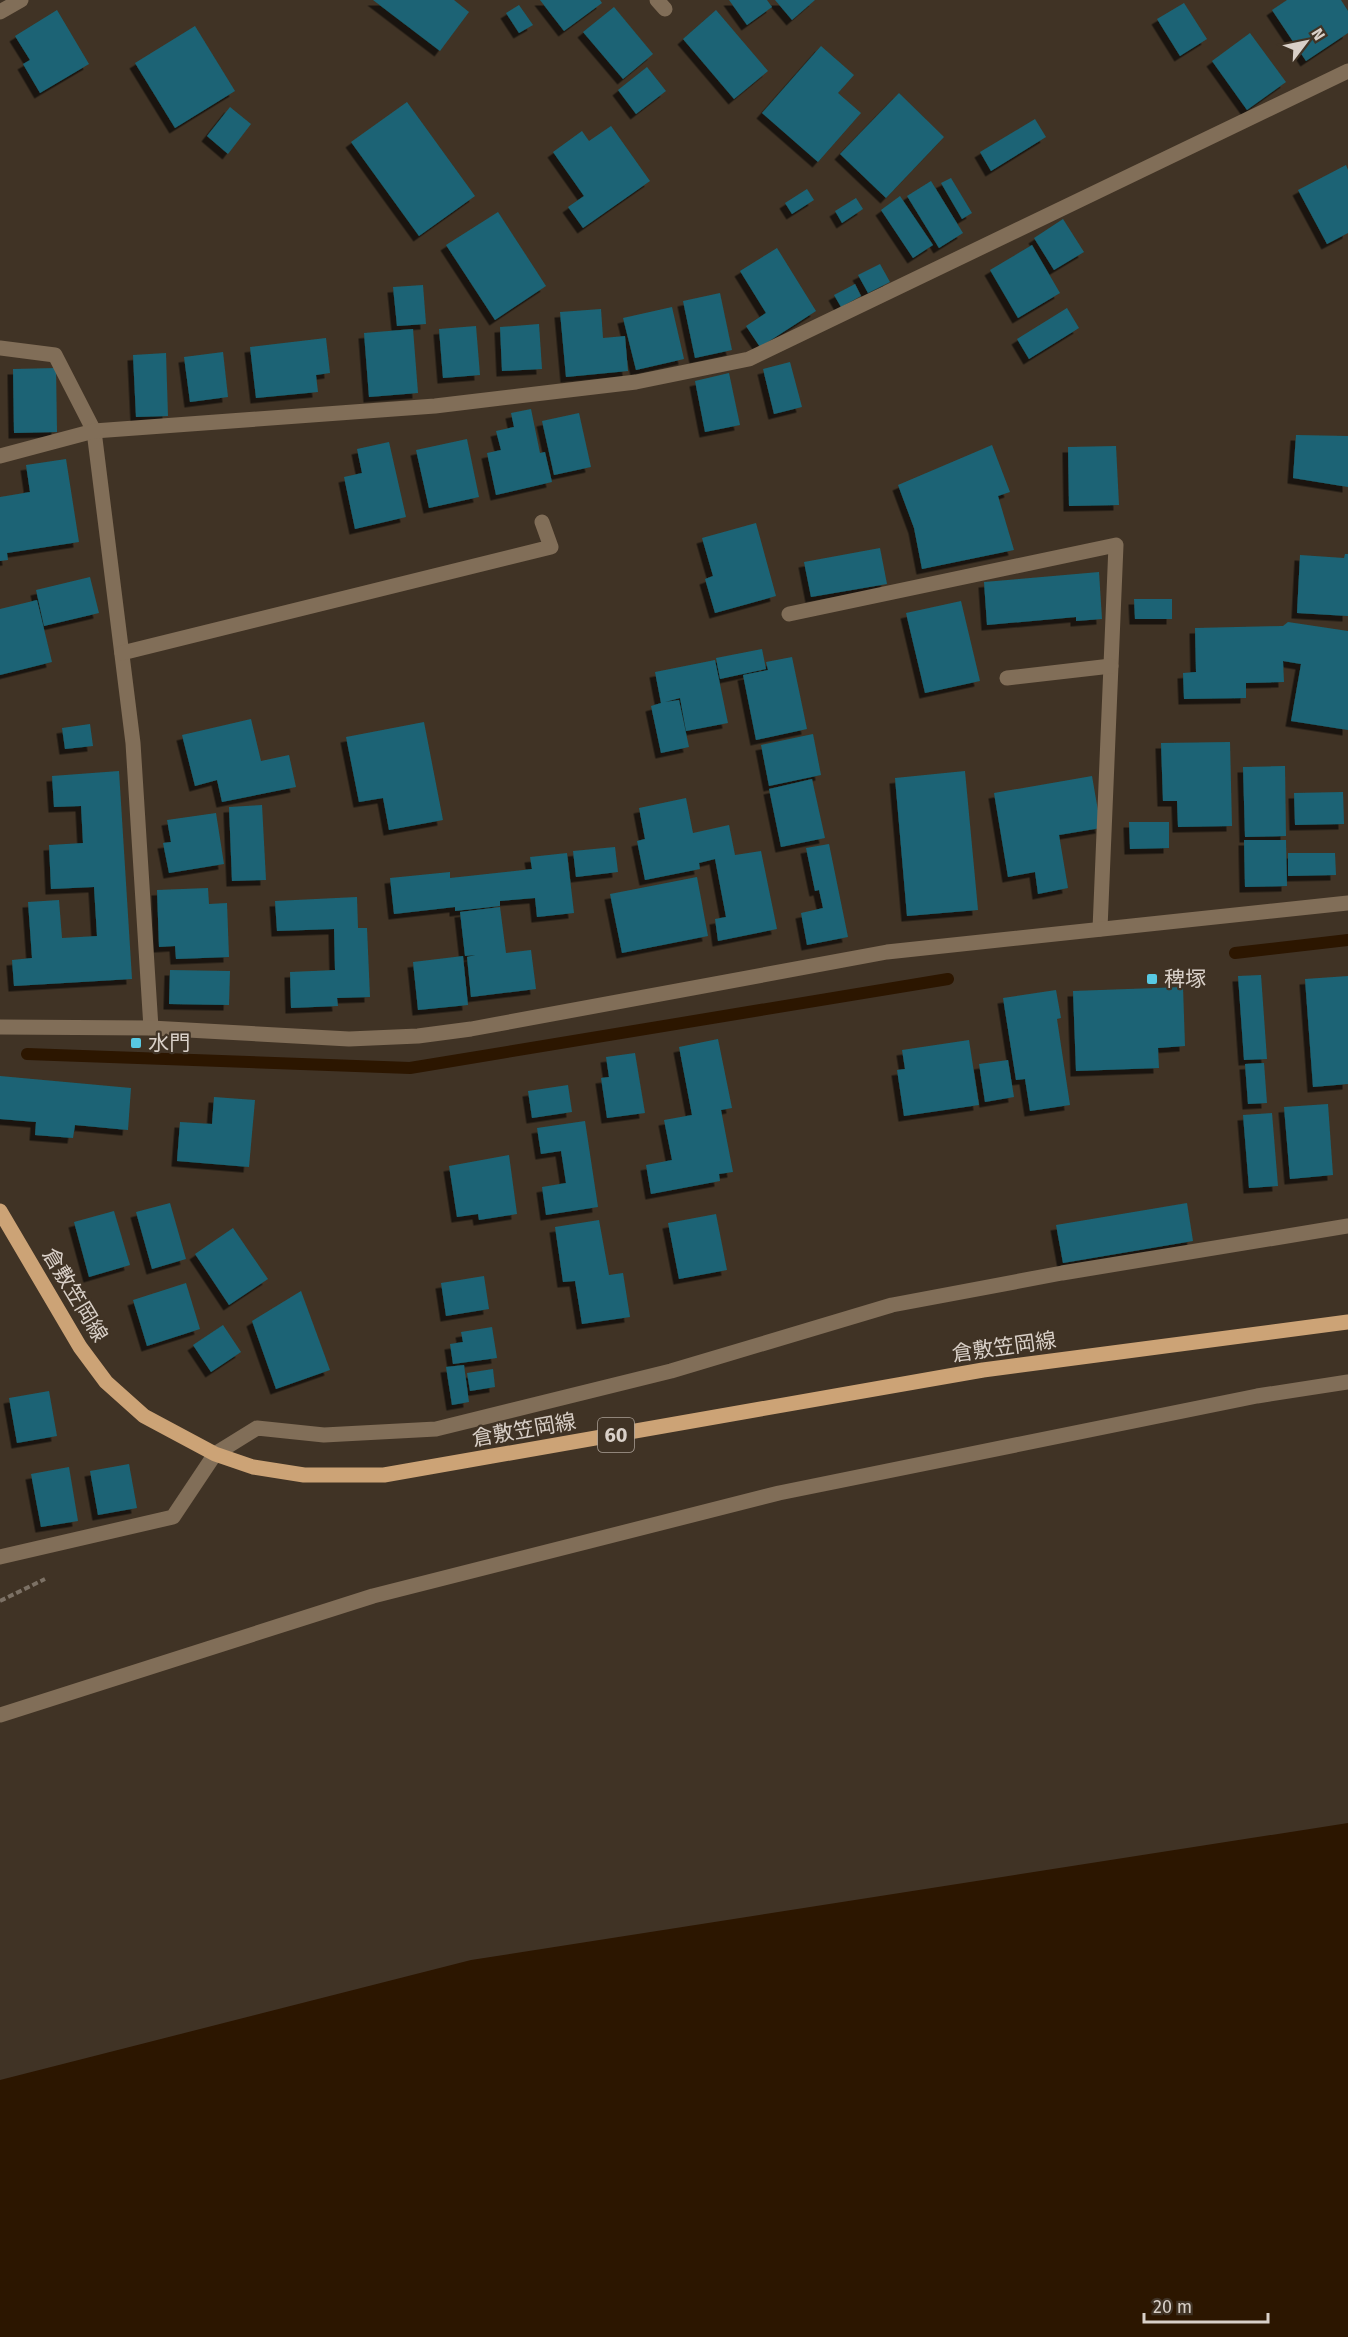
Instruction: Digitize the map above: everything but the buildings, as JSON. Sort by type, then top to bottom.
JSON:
[{"type":"main road","name":"倉敷笠岡線","points":[[0,1211],[80,1347],[106,1382],[144,1416],[215,1454],[253,1467],[304,1475],[384,1475],[983,1370],[1348,1322]]},
{"type":"street","points":[[0,12],[21,0]]},
{"type":"street","points":[[0,456],[94,432],[435,406],[636,382],[749,359],[1348,71]]},
{"type":"street","points":[[0,348],[55,355],[94,432],[133,742],[152,1028]]},
{"type":"street","points":[[122,653],[551,547],[542,522]]},
{"type":"street","points":[[789,614],[1116,545],[1100,929]]},
{"type":"street","points":[[1007,678],[1111,666]]},
{"type":"street","points":[[0,1027],[152,1028],[349,1040],[418,1036],[471,1029],[887,952],[1348,903]]},
{"type":"street","points":[[0,1557],[172,1517],[215,1454],[257,1428],[324,1435],[436,1429],[671,1371],[892,1305],[1062,1273],[1348,1226]]},
{"type":"street","points":[[0,1715],[373,1596],[779,1493],[1245,1398],[1348,1382]]},
{"type":"shaded area","points":[[1348,1823],[1348,2337],[0,2337],[0,2080],[471,1960]]},
{"type":"waterway","points":[[1235,953],[1348,940]]},
{"type":"waterway","points":[[27,1054],[410,1068],[948,979]]},
{"type":"place","name":"稗塚","points":[[1152,979]]},
{"type":"place","name":"水門","points":[[136,1043]]}]
